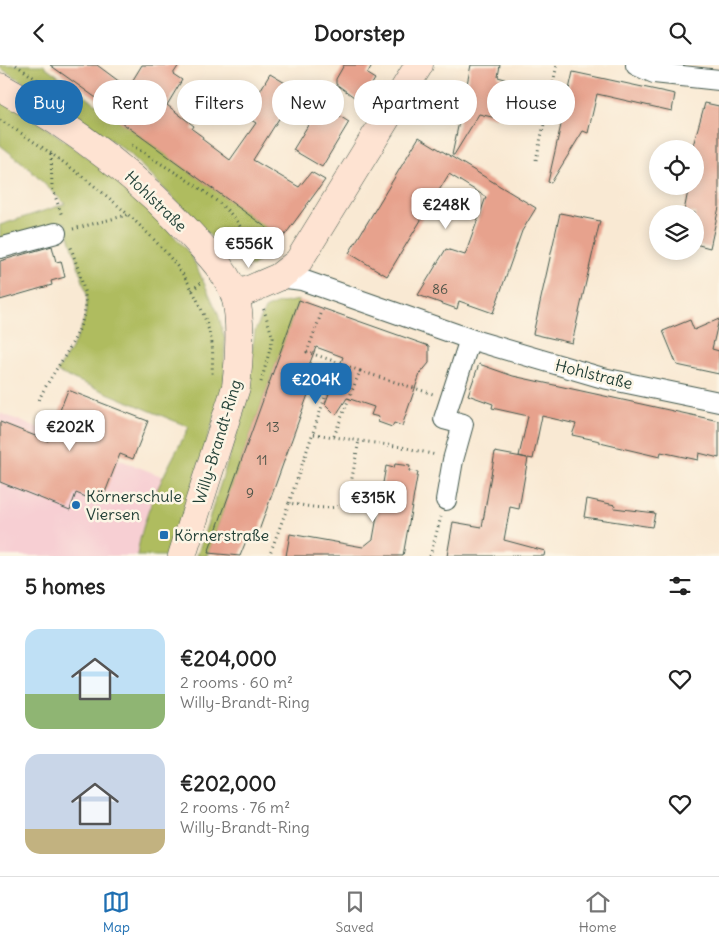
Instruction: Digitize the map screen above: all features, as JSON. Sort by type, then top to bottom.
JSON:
[{"type":"main road","points":[[257,287],[298,262],[419,65]]},
{"type":"main road","name":"Hohlstraße","points":[[0,87],[58,122],[148,190],[177,218],[221,269],[257,287]]},
{"type":"main road","name":"Willy-Brandt-Ring","points":[[182,556],[221,439],[236,387],[239,361],[257,287]]},
{"type":"street","points":[[636,65],[654,73],[719,80]]},
{"type":"street","points":[[0,248],[63,231]]},
{"type":"street","name":"Hohlstraße","points":[[257,287],[302,280],[470,339],[603,378],[719,402]]},
{"type":"street","points":[[446,500],[463,424],[444,419],[470,339]]},
{"type":"path","points":[[16,65],[38,80]]},
{"type":"path","points":[[536,160],[557,65]]},
{"type":"path","points":[[0,120],[51,153],[128,215],[176,267],[192,290],[211,340],[212,386]]},
{"type":"path","points":[[127,142],[208,195],[229,212],[242,229],[246,251],[273,338],[258,392]]},
{"type":"path","points":[[39,400],[45,386],[78,333],[85,297],[63,231],[52,187],[51,153]]},
{"type":"path","points":[[63,231],[128,215]]},
{"type":"path","points":[[330,290],[307,352],[450,400]]},
{"type":"path","points":[[269,556],[314,434],[337,362]]},
{"type":"path","points":[[334,436],[360,371]]},
{"type":"path","points":[[314,434],[402,447],[454,460]]},
{"type":"path","points":[[289,503],[318,508],[336,508],[344,505],[350,489],[359,440]]},
{"type":"path","points":[[430,556],[446,500]]},
{"type":"shaded area","name":"Körnerschule Viersen","points":[[0,413],[164,477],[141,534],[137,556],[0,556]]},
{"type":"green space","points":[[0,65],[43,65],[64,80],[20,80],[0,68]]},
{"type":"green space","points":[[83,94],[93,101],[93,125],[125,125],[282,239],[252,267],[223,249],[129,153],[83,120]]},
{"type":"green space","points":[[0,100],[15,108],[15,125],[43,125],[134,191],[191,255],[218,313],[225,340],[224,387],[170,556],[137,556],[145,522],[157,489],[189,427],[57,372],[78,335],[87,306],[87,295],[65,222],[0,241],[0,225],[65,204],[24,164],[0,145]]},
{"type":"green space","points":[[299,300],[207,556],[197,556],[243,414],[255,331],[265,309],[276,304]]},
{"type":"building","points":[[50,65],[97,65],[117,80],[93,80],[93,96],[83,89],[83,80],[71,80]]},
{"type":"building","points":[[142,65],[179,65],[173,74],[182,80],[177,80],[177,88],[167,105],[167,80],[133,80]]},
{"type":"building","points":[[344,65],[372,65],[367,74],[375,79],[354,80],[354,97],[344,90],[344,80],[336,79]]},
{"type":"building","points":[[471,65],[500,65],[498,77],[505,80],[487,80],[487,116],[479,114],[477,117],[477,80],[468,80]]},
{"type":"building","points":[[573,72],[675,94],[672,111],[597,94],[588,133],[583,131],[551,183],[548,182],[561,125],[575,125],[575,80],[571,80]]},
{"type":"building","points":[[270,74],[280,80],[272,80],[272,125],[275,125],[253,160],[299,187],[311,172],[325,180],[282,239],[125,125],[167,125],[167,105],[177,113],[177,125],[193,125],[192,129],[203,137],[202,139],[230,160],[255,125],[262,125],[262,87]]},
{"type":"building","points":[[705,103],[719,106],[719,207],[710,248],[704,246],[704,205],[685,205],[687,195],[704,195],[704,140],[695,140]]},
{"type":"building","points":[[344,119],[349,122],[322,167],[293,150],[308,125],[344,125]]},
{"type":"building","points":[[458,125],[472,125],[454,155],[452,155]]},
{"type":"building","points":[[419,137],[536,208],[522,231],[493,313],[459,301],[457,309],[418,295],[446,249],[465,255],[486,197],[449,174],[387,276],[349,253]]},
{"type":"building","points":[[560,213],[600,221],[572,343],[533,334]]},
{"type":"building","points":[[52,246],[56,262],[61,261],[65,277],[51,281],[52,285],[0,300],[0,261]]},
{"type":"building","points":[[299,300],[429,346],[429,363],[420,374],[402,426],[394,423],[392,427],[378,422],[379,417],[371,415],[374,407],[347,398],[336,415],[325,404],[343,357],[316,347],[301,386],[310,389],[256,539],[248,536],[240,556],[208,553]]},
{"type":"building","points":[[719,319],[712,349],[719,351],[719,374],[677,365],[663,331],[690,320],[694,330]]},
{"type":"building","points":[[479,364],[513,376],[719,421],[719,458],[699,453],[698,460],[661,452],[660,457],[600,443],[600,441],[572,435],[576,424],[542,416],[533,459],[528,458],[519,509],[510,507],[504,540],[545,551],[544,556],[447,556],[453,522],[482,527],[495,452],[527,458],[519,456],[528,416],[492,408],[493,404],[468,395]]},
{"type":"building","points":[[68,390],[148,421],[133,459],[120,454],[101,503],[76,493],[70,510],[0,482],[0,422],[48,441]]},
{"type":"building","points":[[395,464],[410,466],[409,471],[418,472],[403,556],[286,556],[290,534],[363,547],[373,539],[386,466],[394,468]]},
{"type":"building","points":[[587,499],[615,505],[614,508],[655,513],[652,527],[584,517]]},
{"type":"place","name":"Körnerschule Viersen","points":[[76,505]]},
{"type":"place","name":"Körnerstraße","points":[[164,535]]}]
